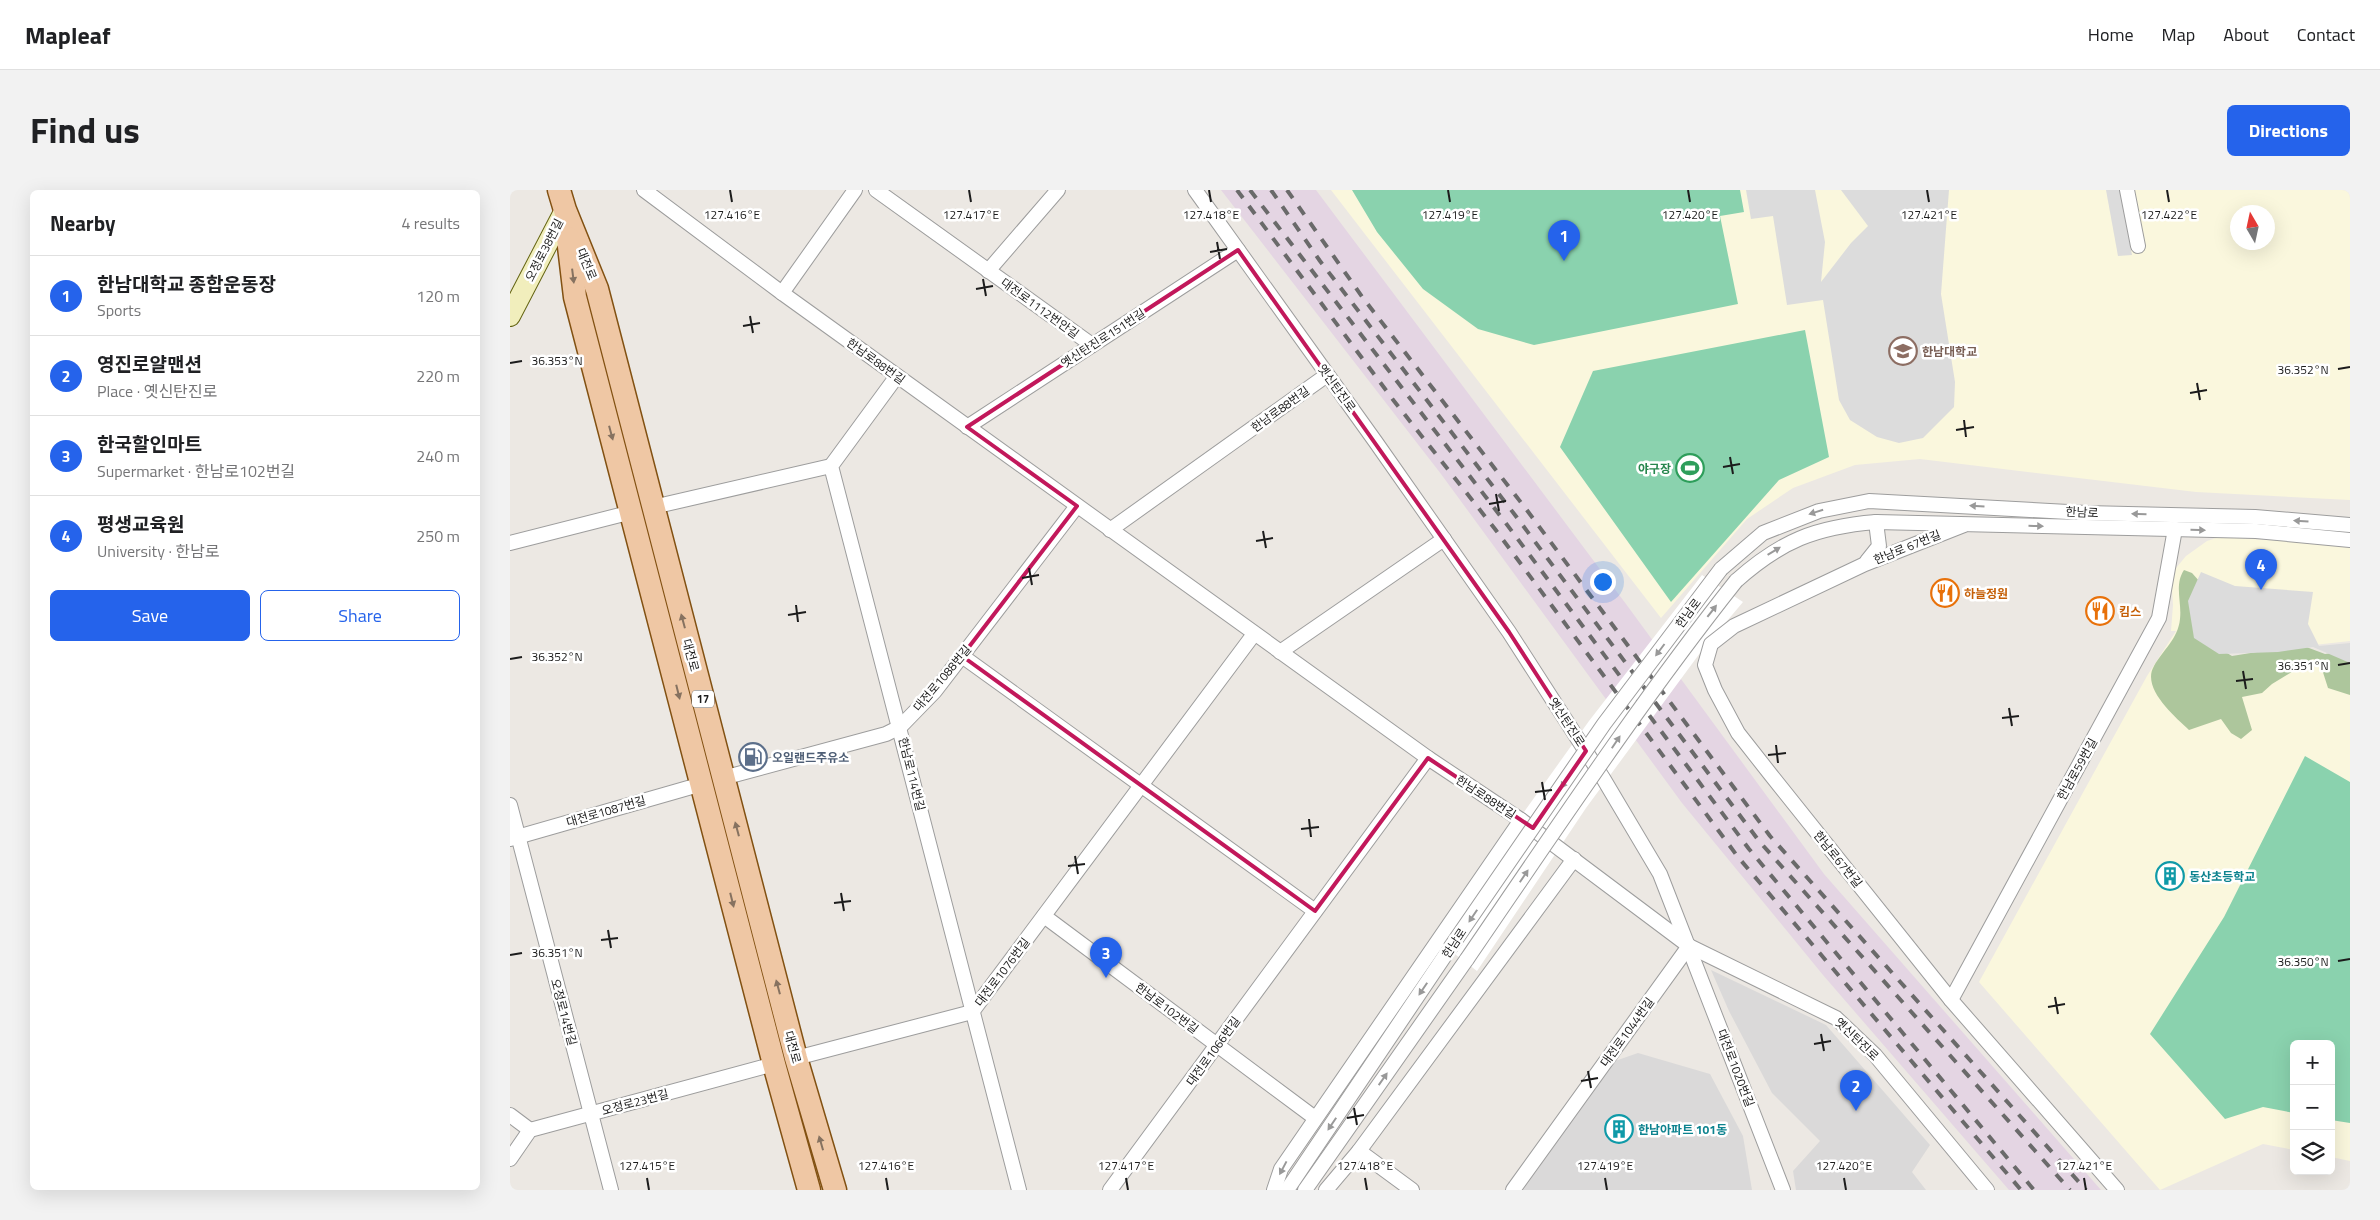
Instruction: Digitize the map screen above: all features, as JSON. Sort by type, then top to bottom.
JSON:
[{"type":"main road","name":"대전로","points":[[562,200],[575,297],[643,510],[723,778],[796,1058],[835,1190]]},
{"type":"main road","name":"대전로","points":[[643,510],[702,784],[774,1064],[809,1190]]},
{"type":"street","name":"한남로88번길","points":[[644,190],[782,293],[1254,634],[1428,758],[1521,820],[1689,946]]},
{"type":"street","points":[[782,293],[855,190]]},
{"type":"street","name":"대전로1112번안길","points":[[876,190],[1092,345]]},
{"type":"street","name":"대전로1112번안길","points":[[988,271],[1058,190]]},
{"type":"street","name":"옛신탄진로","points":[[1194,190],[1444,539],[1531,664],[1608,786],[1660,874],[1689,946],[1836,1018],[1875,1055],[1987,1190]]},
{"type":"street","points":[[2127,190],[2138,246]]},
{"type":"street","name":"오정로38번길","points":[[510,316],[562,200]]},
{"type":"street","name":"옛신탄진로151번길","points":[[967,427],[1238,250]]},
{"type":"street","name":"한남로88번길","points":[[1110,530],[1327,375]]},
{"type":"street","points":[[510,543],[831,466],[897,376]]},
{"type":"street","name":"한남로114번길","points":[[831,466],[1019,1190]]},
{"type":"street","name":"한남로","points":[[1287,1190],[1604,724],[1721,569],[1762,532],[1819,511],[1869,501],[2086,513],[2255,517],[2350,525]]},
{"type":"street","name":"대전로1088번길","points":[[723,778],[886,734],[900,727],[935,691],[1077,506]]},
{"type":"street","name":"한남로","points":[[1305,1190],[1686,644],[1736,581],[1761,558],[1802,536],[1841,524],[1892,521],[1964,525],[2256,531],[2350,540]]},
{"type":"street","name":"한남로 67번길","points":[[1865,564],[1879,546],[1876,522]]},
{"type":"street","name":"한남로 67번길","points":[[1865,564],[1964,525]]},
{"type":"street","name":"한남로59번길","points":[[1951,1000],[2159,618],[2167,582],[2170,546],[2175,529]]},
{"type":"street","points":[[1280,652],[1444,539]]},
{"type":"street","name":"한남로67번길","points":[[1865,564],[1734,626],[1710,644],[1705,665],[1715,690],[1738,733],[1951,1000],[2117,1190]]},
{"type":"street","name":"대전로1076번길","points":[[796,1058],[972,1012],[1254,634]]},
{"type":"street","points":[[962,656],[1315,911]]},
{"type":"street","name":"대전로1066번길","points":[[1110,1190],[1428,758]]},
{"type":"street","name":"대전로1087번길","points":[[514,838],[702,784]]},
{"type":"street","name":"오정로14번길","points":[[510,805],[514,838],[611,1190]]},
{"type":"street","points":[[1274,1190],[1280,1169],[1521,820]]},
{"type":"street","points":[[1326,1190],[1359,1151],[1574,859]]},
{"type":"street","name":"한남로102번길","points":[[1044,916],[1315,1118]]},
{"type":"street","name":"대전로1044번길","points":[[1513,1190],[1689,946]]},
{"type":"street","name":"대전로1020번길","points":[[1689,946],[1783,1190]]},
{"type":"street","name":"오정로23번길","points":[[530,1130],[774,1064]]},
{"type":"street","points":[[510,1115],[530,1130],[510,1159]]},
{"type":"street","points":[[1359,1151],[1412,1190]]},
{"type":"highlighted area","points":[[1238,250],[1509,632],[1586,751],[1533,828],[1428,758],[1315,911],[962,656],[1077,506],[967,427]]},
{"type":"shaded area","points":[[1221,190],[1316,190],[1626,604],[1824,874],[2101,1190],[2009,1190],[1823,975],[1682,803],[1441,474]]},
{"type":"shaded area","name":"한남대학교","points":[[1331,190],[2350,190],[2350,500],[2196,492],[1920,459],[1855,465],[1793,488],[1747,519],[1661,618]]},
{"type":"shaded area","points":[[1746,190],[1815,190],[1825,242],[1821,282],[1851,243],[1868,226],[1841,190],[1949,190],[1941,294],[1955,382],[1954,407],[1923,438],[1899,443],[1877,437],[1850,420],[1839,400],[1823,300],[1787,305],[1773,216],[1751,219]]},
{"type":"shaded area","points":[[2106,190],[2120,190],[2132,255],[2118,256]]},
{"type":"shaded area","points":[[2219,537],[2350,545],[2350,641],[2314,645],[2186,632],[2237,659],[2311,653],[2350,671],[2350,1161],[2335,1158],[2335,1040],[2290,1040],[2290,1149],[2263,1144],[2160,1190],[1979,982],[2147,676],[2176,631],[2171,631],[2173,605],[2171,574],[2186,556],[2207,541]]},
{"type":"shaded area","points":[[2201,572],[2235,586],[2313,592],[2308,624],[2319,646],[2350,643],[2350,663],[2313,647],[2278,652],[2219,654],[2194,638],[2188,601]]},
{"type":"shaded area","points":[[1711,970],[1826,1025],[1930,1145],[1912,1172],[1926,1190],[1796,1190],[1793,1171],[1820,1141],[1772,1093],[1729,1011]]},
{"type":"shaded area","points":[[1638,1053],[1710,1074],[1743,1136],[1752,1190],[1523,1190],[1615,1061]]},
{"type":"green space","points":[[1352,190],[1740,190],[1744,212],[1720,216],[1738,304],[1534,345],[1478,329],[1423,289],[1377,232]]},
{"type":"green space","name":"야구장","points":[[1805,330],[1829,457],[1779,480],[1671,602],[1560,447],[1593,371]]},
{"type":"green space","points":[[2184,570],[2192,573],[2200,582],[2200,637],[2232,656],[2301,645],[2325,654],[2350,651],[2350,695],[2328,688],[2320,663],[2313,659],[2272,684],[2262,693],[2242,697],[2252,730],[2241,739],[2231,733],[2221,719],[2189,730],[2161,701],[2155,692],[2151,674],[2179,626],[2179,582]]},
{"type":"green space","points":[[2305,756],[2350,782],[2350,1123],[2335,1121],[2335,1040],[2290,1040],[2290,1112],[2263,1107],[2225,1119],[2150,1034],[2224,917]]},
{"type":"pier","points":[[1702,575],[1743,602],[1700,653],[1586,808],[1477,971],[1434,938],[1589,721]]},
{"type":"railway","points":[[1237,190],[1394,401],[1495,529],[1738,857],[2021,1190]]},
{"type":"railway","points":[[1250,190],[1505,522],[1749,849],[2034,1190]]},
{"type":"railway","points":[[1271,190],[1320,261],[1515,515],[1759,841],[2070,1190]]},
{"type":"railway","points":[[1287,190],[1363,298],[1526,509],[1770,836],[2086,1190]]},
{"type":"place","name":"한남대학교 종합운동장","points":[[1564,261]]},
{"type":"place","name":"한남대학교","points":[[1903,351]]},
{"type":"place","name":"야구장","points":[[1690,468]]},
{"type":"place","name":"평생교육원","points":[[2261,590]]},
{"type":"place","name":"하늘정원","points":[[1945,593]]},
{"type":"place","name":"킴스","points":[[2100,611]]},
{"type":"place","name":"오일랜드주유소","points":[[753,757]]},
{"type":"place","name":"동산초등학교","points":[[2170,876]]},
{"type":"place","name":"한국할인마트","points":[[1106,978]]},
{"type":"place","name":"영진로얄맨션","points":[[1856,1111]]},
{"type":"place","name":"한남아파트 101동","points":[[1619,1129]]}]
